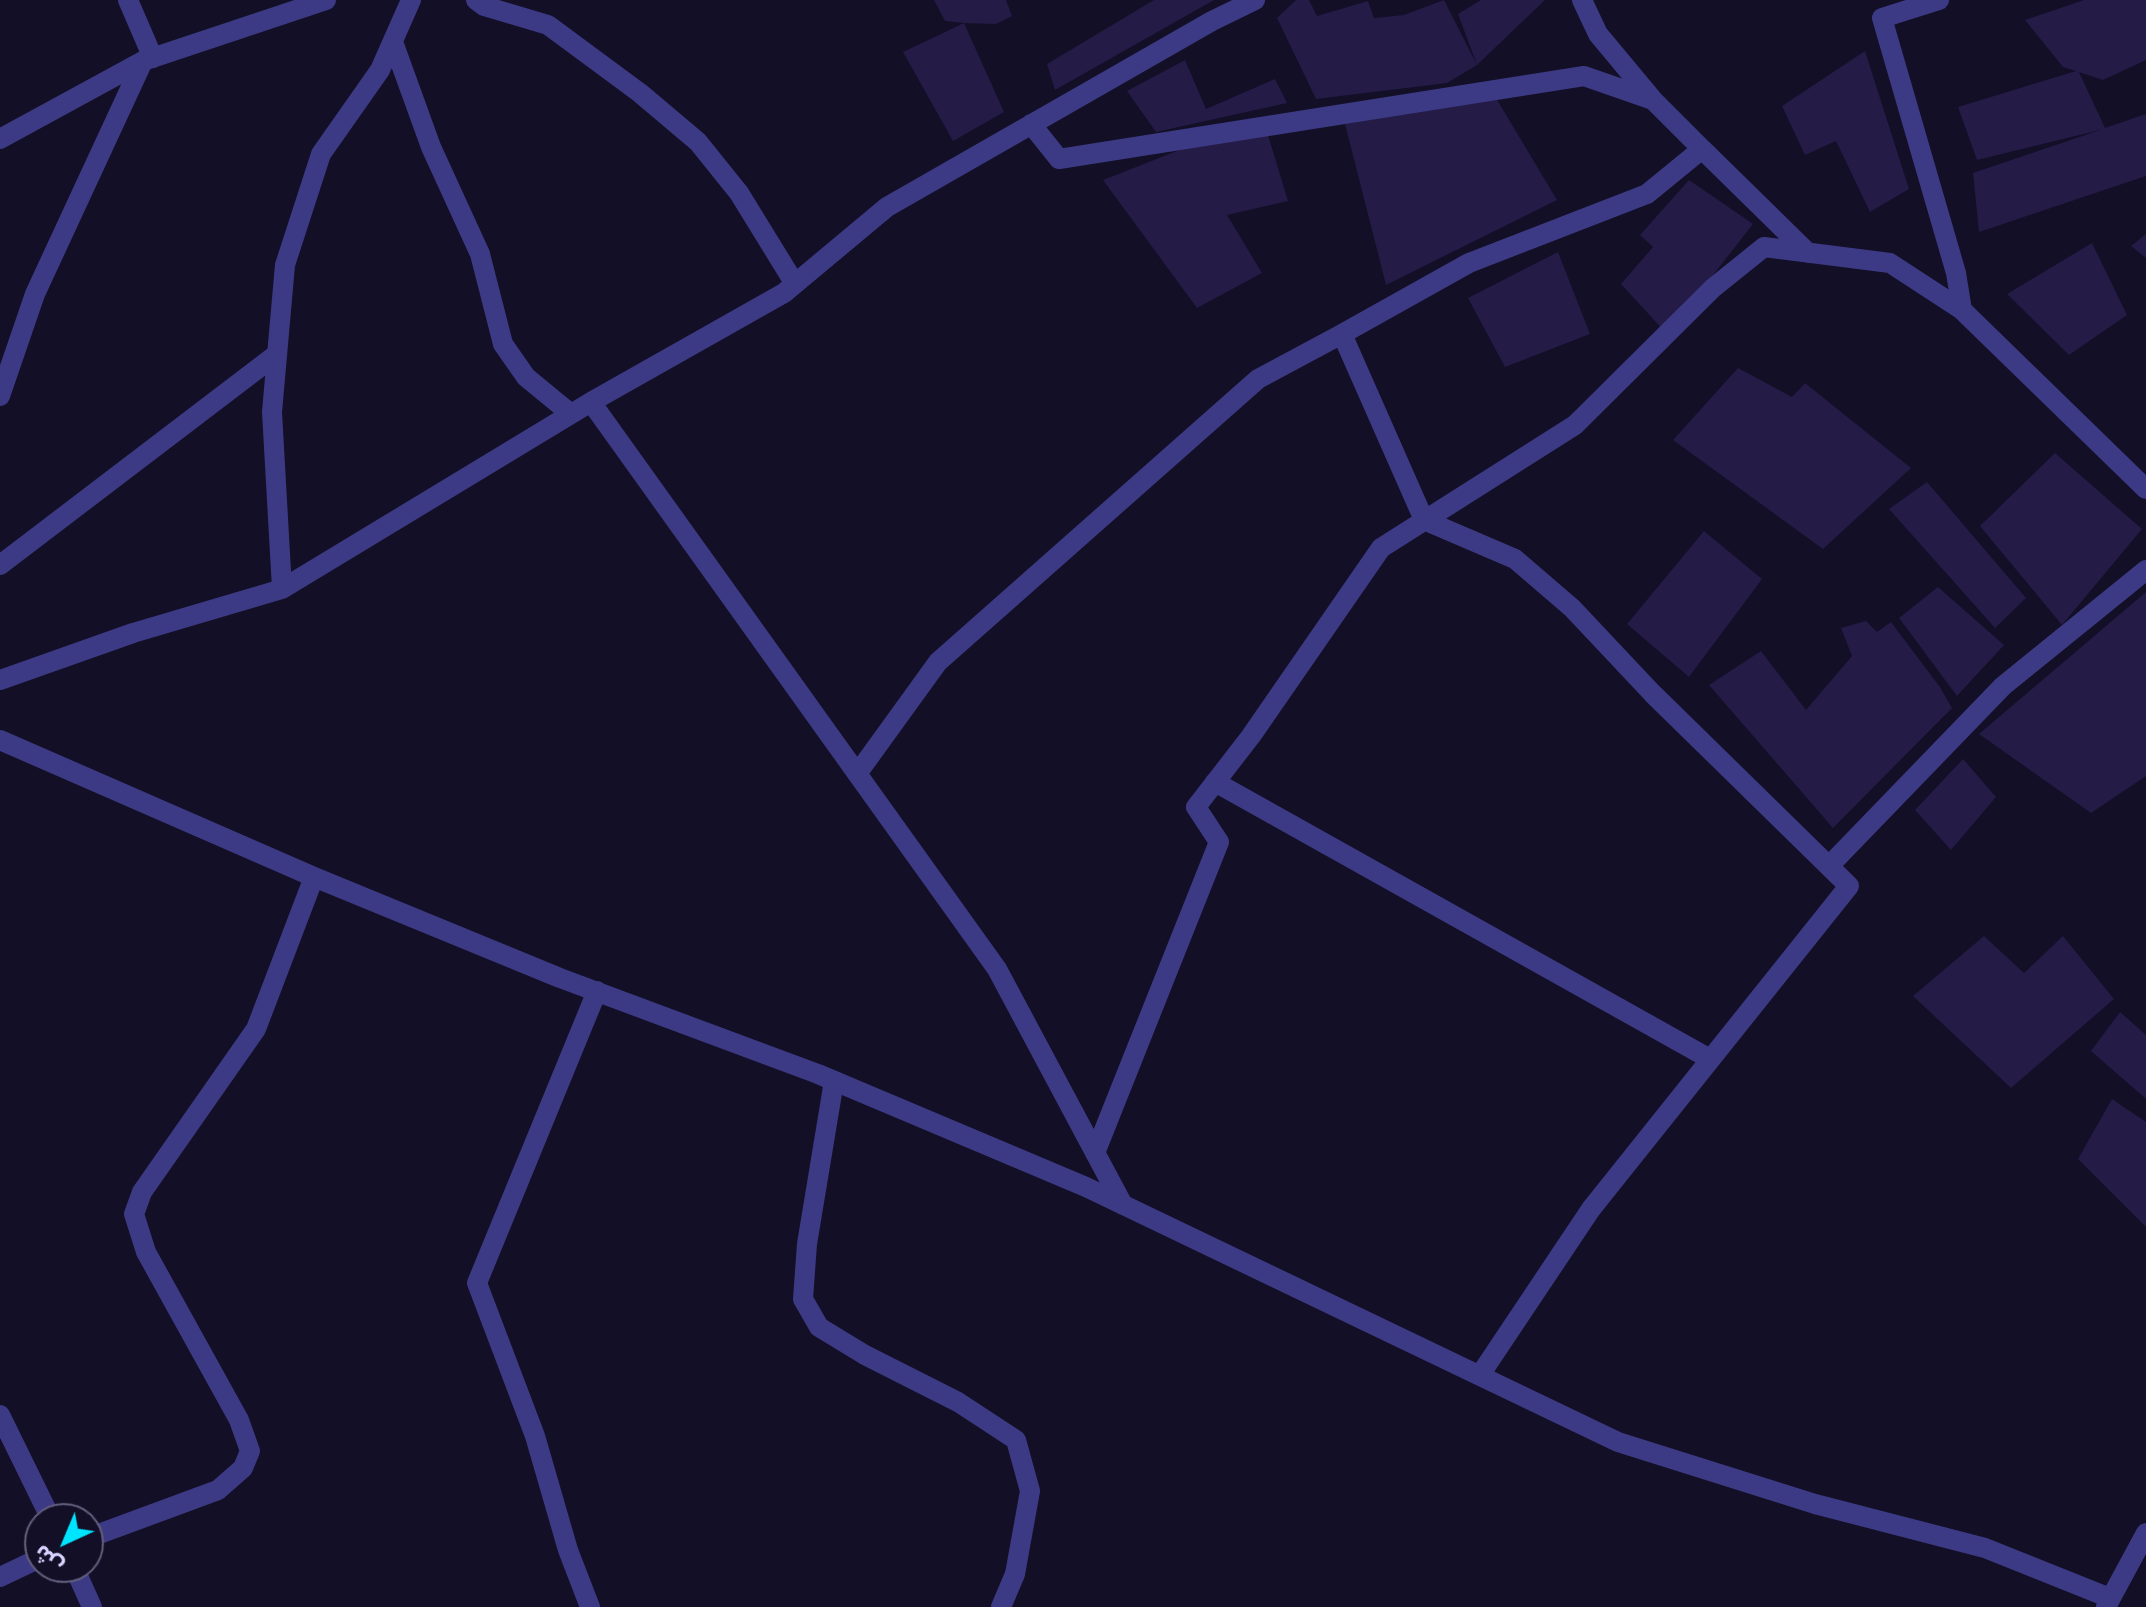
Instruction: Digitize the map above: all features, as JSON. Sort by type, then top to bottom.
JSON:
[{"type":"street","points":[[0,396],[35,294],[148,59],[128,0]]},
{"type":"street","points":[[0,139],[148,59],[326,0]]},
{"type":"street","points":[[282,589],[272,412],[285,265],[321,154],[380,70],[411,0]]},
{"type":"street","points":[[476,0],[484,6],[548,25],[698,142],[739,193],[795,284]]},
{"type":"street","points":[[0,680],[133,633],[282,589],[591,402],[795,284],[887,207],[1212,21],[1255,0]]},
{"type":"street","points":[[1582,0],[1598,34],[1653,100],[1808,253]]},
{"type":"street","points":[[1939,0],[1878,9],[1956,273],[1962,310]]},
{"type":"street","points":[[393,42],[431,147],[480,254],[503,344],[526,377],[571,414]]},
{"type":"street","points":[[1031,124],[1059,159],[1584,76],[1653,100]]},
{"type":"street","points":[[857,774],[938,662],[1258,379],[1469,263],[1647,194],[1702,149]]},
{"type":"street","points":[[1095,1153],[1219,842],[1196,807],[1381,548],[1575,425],[1713,288],[1764,247],[1890,263],[1962,310],[2146,489]]},
{"type":"street","points":[[1342,334],[1424,520],[1515,559],[1572,608],[1643,684],[1849,886],[1591,1209],[1480,1375]]},
{"type":"street","points":[[0,565],[277,354]]},
{"type":"street","points":[[591,402],[997,969],[1123,1205]]},
{"type":"street","points":[[1829,866],[2003,686],[2146,570]]},
{"type":"street","points":[[0,740],[314,877],[597,991],[834,1081],[1123,1205],[1618,1442],[1815,1504],[1985,1548],[2108,1603],[2146,1533]]},
{"type":"street","points":[[1215,782],[1710,1059]]},
{"type":"street","points":[[104,1532],[218,1490],[243,1468],[250,1451],[239,1420],[146,1252],[134,1214],[142,1192],[256,1029],[314,877]]},
{"type":"street","points":[[590,1607],[568,1550],[535,1436],[477,1283],[597,991]]},
{"type":"street","points":[[834,1081],[807,1244],[803,1299],[819,1327],[865,1355],[958,1402],[1016,1440],[1030,1491],[1015,1574],[1001,1607]]},
{"type":"street","points":[[0,1415],[43,1503]]},
{"type":"street","points":[[0,1577],[24,1566]]},
{"type":"street","points":[[81,1583],[92,1607]]},
{"type":"building","points":[[934,0],[1006,0],[1012,16],[996,24],[945,21]]},
{"type":"building","points":[[1154,0],[1214,0],[1055,90],[1047,64]]},
{"type":"building","points":[[1296,0],[1309,0],[1317,16],[1368,1],[1374,18],[1404,15],[1444,0],[1477,65],[1447,83],[1316,99],[1277,18]]},
{"type":"building","points":[[1481,0],[1545,0],[1477,65],[1458,14]]},
{"type":"building","points":[[2084,0],[2146,0],[2146,60],[2103,80],[2079,72],[2105,128],[2146,114],[2146,176],[1979,232],[1973,173],[2100,130],[1977,160],[1958,107],[2076,71],[2063,67],[2025,20]]},
{"type":"building","points":[[964,23],[1004,112],[953,141],[903,52]]},
{"type":"building","points":[[1865,51],[1909,189],[1870,212],[1836,141],[1805,155],[1782,106]]},
{"type":"building","points":[[1185,60],[1206,109],[1275,79],[1287,103],[1156,132],[1127,91]]},
{"type":"building","points":[[1490,88],[1557,200],[1386,285],[1345,124]]},
{"type":"building","points":[[1265,125],[1288,201],[1227,215],[1262,273],[1197,308],[1103,180],[1177,151]]},
{"type":"building","points":[[1689,180],[1753,224],[1667,334],[1621,284],[1653,247],[1640,235]]},
{"type":"building","points":[[2146,234],[2146,258],[2131,246]]},
{"type":"building","points":[[2092,243],[2127,315],[2069,355],[2007,294]]},
{"type":"building","points":[[1558,252],[1590,334],[1505,367],[1468,298]]},
{"type":"building","points":[[1738,368],[1792,397],[1805,383],[1911,468],[1823,549],[1673,440]]},
{"type":"building","points":[[2055,453],[2142,529],[2062,625],[1980,526]]},
{"type":"building","points":[[1927,482],[2026,598],[1995,628],[1889,509]]},
{"type":"building","points":[[1704,531],[1762,579],[1689,677],[1627,624]]},
{"type":"building","points":[[1938,587],[2004,645],[1957,696],[1899,618]]},
{"type":"building","points":[[2146,592],[2146,776],[2091,813],[1979,734]]},
{"type":"building","points":[[1866,621],[1877,632],[1891,622],[1952,708],[1833,828],[1709,685],[1761,651],[1806,710],[1852,656],[1841,628]]},
{"type":"building","points":[[1963,759],[1996,797],[1951,850],[1915,810]]},
{"type":"building","points":[[1984,936],[2024,973],[2063,936],[2114,999],[2011,1088],[1913,996]]},
{"type":"building","points":[[2120,1012],[2146,1035],[2146,1099],[2091,1051]]},
{"type":"building","points":[[2112,1099],[2146,1122],[2146,1227],[2078,1159]]}]
